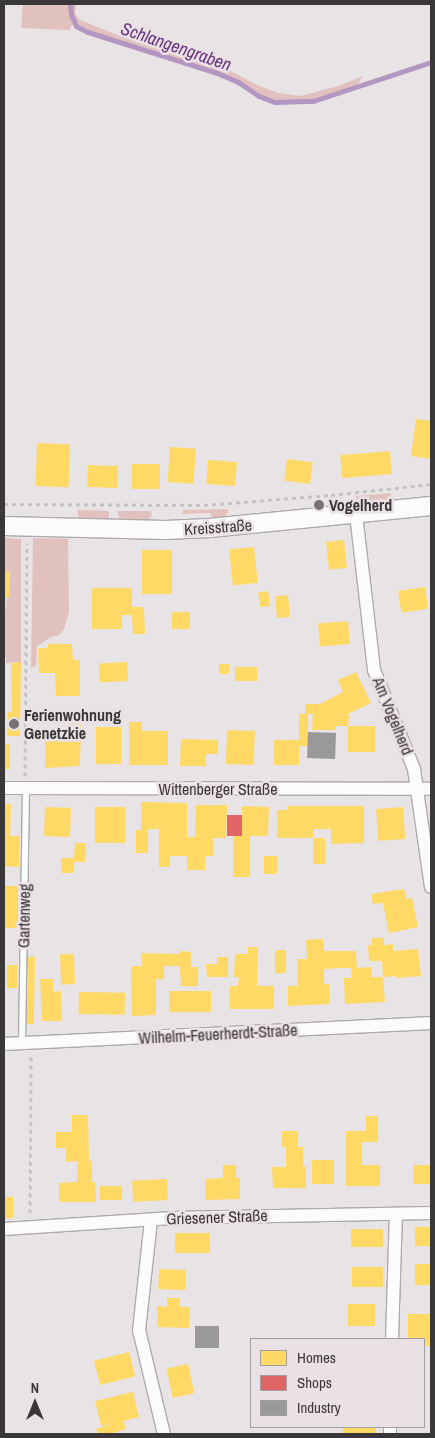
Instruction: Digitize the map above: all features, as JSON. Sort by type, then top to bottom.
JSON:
[{"type":"main road","name":"Kreisstraße","points":[[4,526],[165,530],[251,525],[431,506]]},
{"type":"street","name":"Am Vogelherd","points":[[356,514],[374,670],[414,769],[425,789],[431,887]]},
{"type":"street","name":"Wittenberger Straße","points":[[4,788],[25,784],[425,789]]},
{"type":"street","name":"Wilhelm-Feuerherdt-Straße","points":[[4,1044],[431,1023]]},
{"type":"street","name":"Griesener Straße","points":[[4,1230],[151,1220],[431,1213]]},
{"type":"street","points":[[392,1338],[396,1214]]},
{"type":"street","points":[[151,1220],[139,1330],[164,1434]]},
{"type":"lane","name":"Gartenweg","points":[[25,784],[27,1044]]},
{"type":"path","points":[[4,504],[204,505],[311,497],[431,484]]},
{"type":"path","points":[[25,784],[27,549]]},
{"type":"path","points":[[27,1044],[30,1227]]},
{"type":"shaded area","points":[[23,4],[76,4],[75,14],[80,20],[125,38],[223,67],[259,86],[279,93],[301,96],[338,86],[363,76],[356,87],[313,101],[275,102],[259,96],[238,82],[217,73],[81,31],[81,26],[72,25],[69,30],[21,28]]},
{"type":"shaded area","points":[[391,493],[389,502],[360,504],[357,502],[356,496]]},
{"type":"shaded area","points":[[228,509],[226,518],[213,518],[210,513],[183,514],[183,510]]},
{"type":"shaded area","points":[[77,510],[109,511],[109,517],[106,520],[79,519]]},
{"type":"shaded area","points":[[117,511],[151,511],[152,516],[147,520],[120,520]]},
{"type":"shaded area","points":[[4,538],[21,539],[21,662],[6,663],[6,657],[4,657],[4,624],[10,572],[4,571]]},
{"type":"shaded area","points":[[33,538],[68,539],[69,612],[64,629],[59,635],[51,637],[37,646],[36,666],[31,668]]},
{"type":"building: Homes","points":[[416,419],[431,421],[431,459],[411,456]]},
{"type":"building: Homes","points":[[37,443],[70,444],[68,487],[35,486]]},
{"type":"building: Homes","points":[[170,447],[196,449],[193,484],[168,482]]},
{"type":"building: Homes","points":[[390,451],[392,474],[342,478],[340,455]]},
{"type":"building: Homes","points":[[287,459],[313,462],[310,484],[284,481]]},
{"type":"building: Homes","points":[[208,460],[237,462],[235,486],[206,484]]},
{"type":"building: Homes","points":[[132,464],[160,464],[160,489],[132,489]]},
{"type":"building: Homes","points":[[88,465],[118,466],[117,488],[87,487]]},
{"type":"building: Homes","points":[[344,540],[347,568],[329,570],[326,542]]},
{"type":"building: Homes","points":[[254,547],[258,583],[233,585],[229,550]]},
{"type":"building: Homes","points":[[142,550],[172,550],[172,594],[142,594]]},
{"type":"building: Homes","points":[[4,571],[10,572],[9,597],[6,597],[6,605],[4,604]]},
{"type":"building: Homes","points":[[425,587],[428,609],[401,613],[398,591]]},
{"type":"building: Homes","points":[[92,588],[132,588],[132,607],[144,607],[145,634],[133,634],[132,615],[122,615],[122,629],[92,629]]},
{"type":"building: Homes","points":[[268,591],[270,606],[260,607],[258,592]]},
{"type":"building: Homes","points":[[288,595],[290,617],[277,618],[275,596]]},
{"type":"building: Homes","points":[[172,612],[190,612],[190,629],[172,629]]},
{"type":"building: Homes","points":[[348,621],[350,644],[320,647],[318,624]]},
{"type":"building: Homes","points":[[48,644],[72,644],[73,660],[80,660],[80,696],[56,696],[55,673],[39,673],[38,648],[48,648]]},
{"type":"building: Homes","points":[[21,662],[20,736],[7,736],[8,712],[12,712],[11,663]]},
{"type":"building: Homes","points":[[127,662],[128,681],[100,682],[99,663]]},
{"type":"building: Homes","points":[[219,664],[229,664],[229,674],[219,674]]},
{"type":"building: Homes","points":[[235,667],[257,667],[257,681],[235,681]]},
{"type":"building: Homes","points":[[356,672],[371,703],[346,715],[349,715],[348,726],[336,726],[336,730],[312,730],[313,714],[308,714],[308,746],[299,746],[299,765],[274,765],[274,740],[299,740],[299,714],[305,714],[305,704],[320,704],[343,692],[338,680]]},
{"type":"building: Homes","points":[[129,722],[142,722],[142,731],[168,731],[168,765],[129,765]]},
{"type":"building: Homes","points":[[73,724],[81,725],[80,766],[45,768],[45,740],[73,740]]},
{"type":"building: Homes","points":[[348,726],[375,726],[375,752],[348,752]]},
{"type":"building: Homes","points":[[96,727],[121,727],[121,764],[96,764]]},
{"type":"building: Homes","points":[[227,730],[255,731],[254,765],[226,764]]},
{"type":"building: Homes","points":[[181,739],[218,740],[218,754],[206,754],[206,766],[180,766]]},
{"type":"building: Homes","points":[[4,744],[10,744],[10,769],[4,769]]},
{"type":"building: Homes","points":[[141,802],[187,803],[187,837],[195,837],[196,805],[227,805],[226,838],[213,838],[213,856],[205,856],[205,870],[187,870],[187,856],[170,856],[170,867],[159,867],[159,829],[148,829],[148,853],[136,853],[136,830],[141,830]]},
{"type":"building: Homes","points":[[4,804],[11,804],[10,836],[20,836],[19,867],[4,866]]},
{"type":"building: Homes","points":[[242,806],[269,807],[268,836],[250,836],[250,877],[233,877],[233,836],[242,836]]},
{"type":"building: Homes","points":[[287,806],[364,806],[364,843],[331,844],[331,829],[314,829],[313,838],[277,838],[277,810],[287,810]]},
{"type":"building: Homes","points":[[45,807],[71,808],[70,837],[44,836]]},
{"type":"building: Homes","points":[[95,807],[125,807],[125,843],[95,843]]},
{"type":"building: Homes","points":[[403,807],[405,839],[378,841],[376,809]]},
{"type":"building: Homes","points":[[313,838],[325,838],[325,864],[313,864]]},
{"type":"building: Homes","points":[[75,843],[86,843],[85,862],[74,862],[74,873],[61,873],[61,858],[74,858]]},
{"type":"building: Homes","points":[[264,856],[277,856],[277,874],[264,874]]},
{"type":"building: Homes","points":[[4,886],[18,886],[18,928],[4,928]]},
{"type":"building: Homes","points":[[404,889],[406,899],[412,898],[418,927],[389,933],[383,903],[373,904],[371,894]]},
{"type":"building: Homes","points":[[372,938],[384,938],[384,945],[393,944],[393,951],[418,949],[421,976],[383,977],[382,961],[369,961],[368,945],[372,945]]},
{"type":"building: Homes","points":[[323,939],[324,951],[356,951],[357,968],[371,967],[372,977],[383,977],[385,1002],[345,1004],[344,978],[352,978],[351,968],[341,968],[324,969],[324,984],[329,984],[330,1004],[288,1006],[288,986],[298,986],[297,959],[307,959],[306,940]]},
{"type":"building: Homes","points":[[248,947],[258,947],[257,986],[274,986],[274,1009],[229,1009],[230,986],[238,986],[239,977],[234,977],[235,954],[248,954]]},
{"type":"building: Homes","points":[[275,950],[286,950],[286,973],[275,973]]},
{"type":"building: Homes","points":[[180,951],[191,952],[191,967],[198,967],[198,986],[181,986],[180,966],[164,966],[164,979],[156,979],[156,1015],[132,1016],[131,966],[142,966],[141,953],[180,954]]},
{"type":"building: Homes","points":[[60,954],[74,954],[75,984],[61,984]]},
{"type":"building: Homes","points":[[25,957],[35,957],[34,1024],[24,1024]]},
{"type":"building: Homes","points":[[217,957],[228,957],[228,977],[207,977],[206,964],[217,964]]},
{"type":"building: Homes","points":[[7,965],[17,965],[17,988],[7,988]]},
{"type":"building: Homes","points":[[40,979],[53,979],[53,992],[61,991],[62,1021],[42,1021]]},
{"type":"building: Homes","points":[[169,991],[211,991],[211,1012],[169,1012]]},
{"type":"building: Homes","points":[[79,992],[125,993],[125,1015],[79,1014]]},
{"type":"building: Homes","points":[[72,1115],[88,1115],[89,1161],[92,1161],[92,1182],[95,1182],[96,1202],[59,1202],[59,1183],[77,1182],[77,1161],[66,1162],[66,1148],[56,1148],[56,1132],[72,1132]]},
{"type":"building: Homes","points":[[366,1116],[378,1116],[378,1142],[362,1142],[362,1165],[380,1165],[380,1186],[346,1186],[346,1131],[366,1131]]},
{"type":"building: Homes","points":[[282,1131],[298,1131],[298,1147],[303,1147],[303,1167],[306,1166],[306,1188],[273,1188],[272,1167],[286,1167],[286,1147],[282,1147]]},
{"type":"building: Homes","points":[[312,1160],[334,1160],[334,1184],[312,1184]]},
{"type":"building: Homes","points":[[223,1165],[236,1165],[236,1178],[240,1178],[240,1199],[205,1200],[205,1179],[223,1178]]},
{"type":"building: Homes","points":[[413,1165],[431,1165],[431,1184],[413,1184]]},
{"type":"building: Homes","points":[[167,1179],[168,1200],[133,1202],[132,1181]]},
{"type":"building: Homes","points":[[100,1186],[122,1186],[122,1200],[100,1200]]},
{"type":"building: Homes","points":[[4,1197],[13,1197],[13,1218],[4,1218]]},
{"type":"building: Homes","points":[[415,1227],[431,1227],[431,1246],[415,1246]]},
{"type":"building: Homes","points":[[351,1229],[383,1229],[383,1247],[351,1247]]},
{"type":"building: Homes","points":[[175,1233],[210,1233],[210,1253],[175,1253]]},
{"type":"building: Homes","points":[[415,1264],[431,1264],[431,1285],[415,1285]]},
{"type":"building: Homes","points":[[352,1267],[383,1267],[383,1287],[352,1287]]},
{"type":"building: Homes","points":[[159,1269],[186,1270],[185,1290],[158,1289]]},
{"type":"building: Homes","points":[[167,1298],[180,1298],[179,1307],[190,1307],[189,1328],[157,1327],[157,1306],[167,1307]]},
{"type":"building: Homes","points":[[348,1304],[375,1304],[375,1326],[348,1326]]},
{"type":"building: Homes","points":[[408,1314],[431,1314],[431,1346],[425,1346],[425,1338],[408,1338]]},
{"type":"building: Homes","points":[[129,1352],[135,1376],[100,1385],[94,1361]]},
{"type":"building: Homes","points":[[188,1364],[194,1393],[173,1398],[166,1369]]},
{"type":"building: Homes","points":[[133,1392],[139,1417],[123,1421],[126,1429],[109,1434],[98,1434],[96,1429],[114,1423],[101,1426],[95,1401]]},
{"type":"building: Homes","points":[[343,1428],[376,1428],[376,1434],[343,1434]]},
{"type":"building: Shops","points":[[227,815],[242,815],[242,836],[227,836]]},
{"type":"building: Industry","points":[[308,732],[336,733],[335,759],[307,758]]},
{"type":"building: Industry","points":[[195,1326],[219,1326],[219,1348],[195,1348]]},
{"type":"waterway","name":"Schlangengraben","points":[[70,4],[71,14],[76,26],[88,32],[217,73],[238,82],[259,96],[275,102],[313,101],[431,62]]},
{"type":"place","name":"Vogelherd","points":[[319,505]]},
{"type":"place","name":"Ferienwohnung Genetzkie","points":[[14,724]]}]
